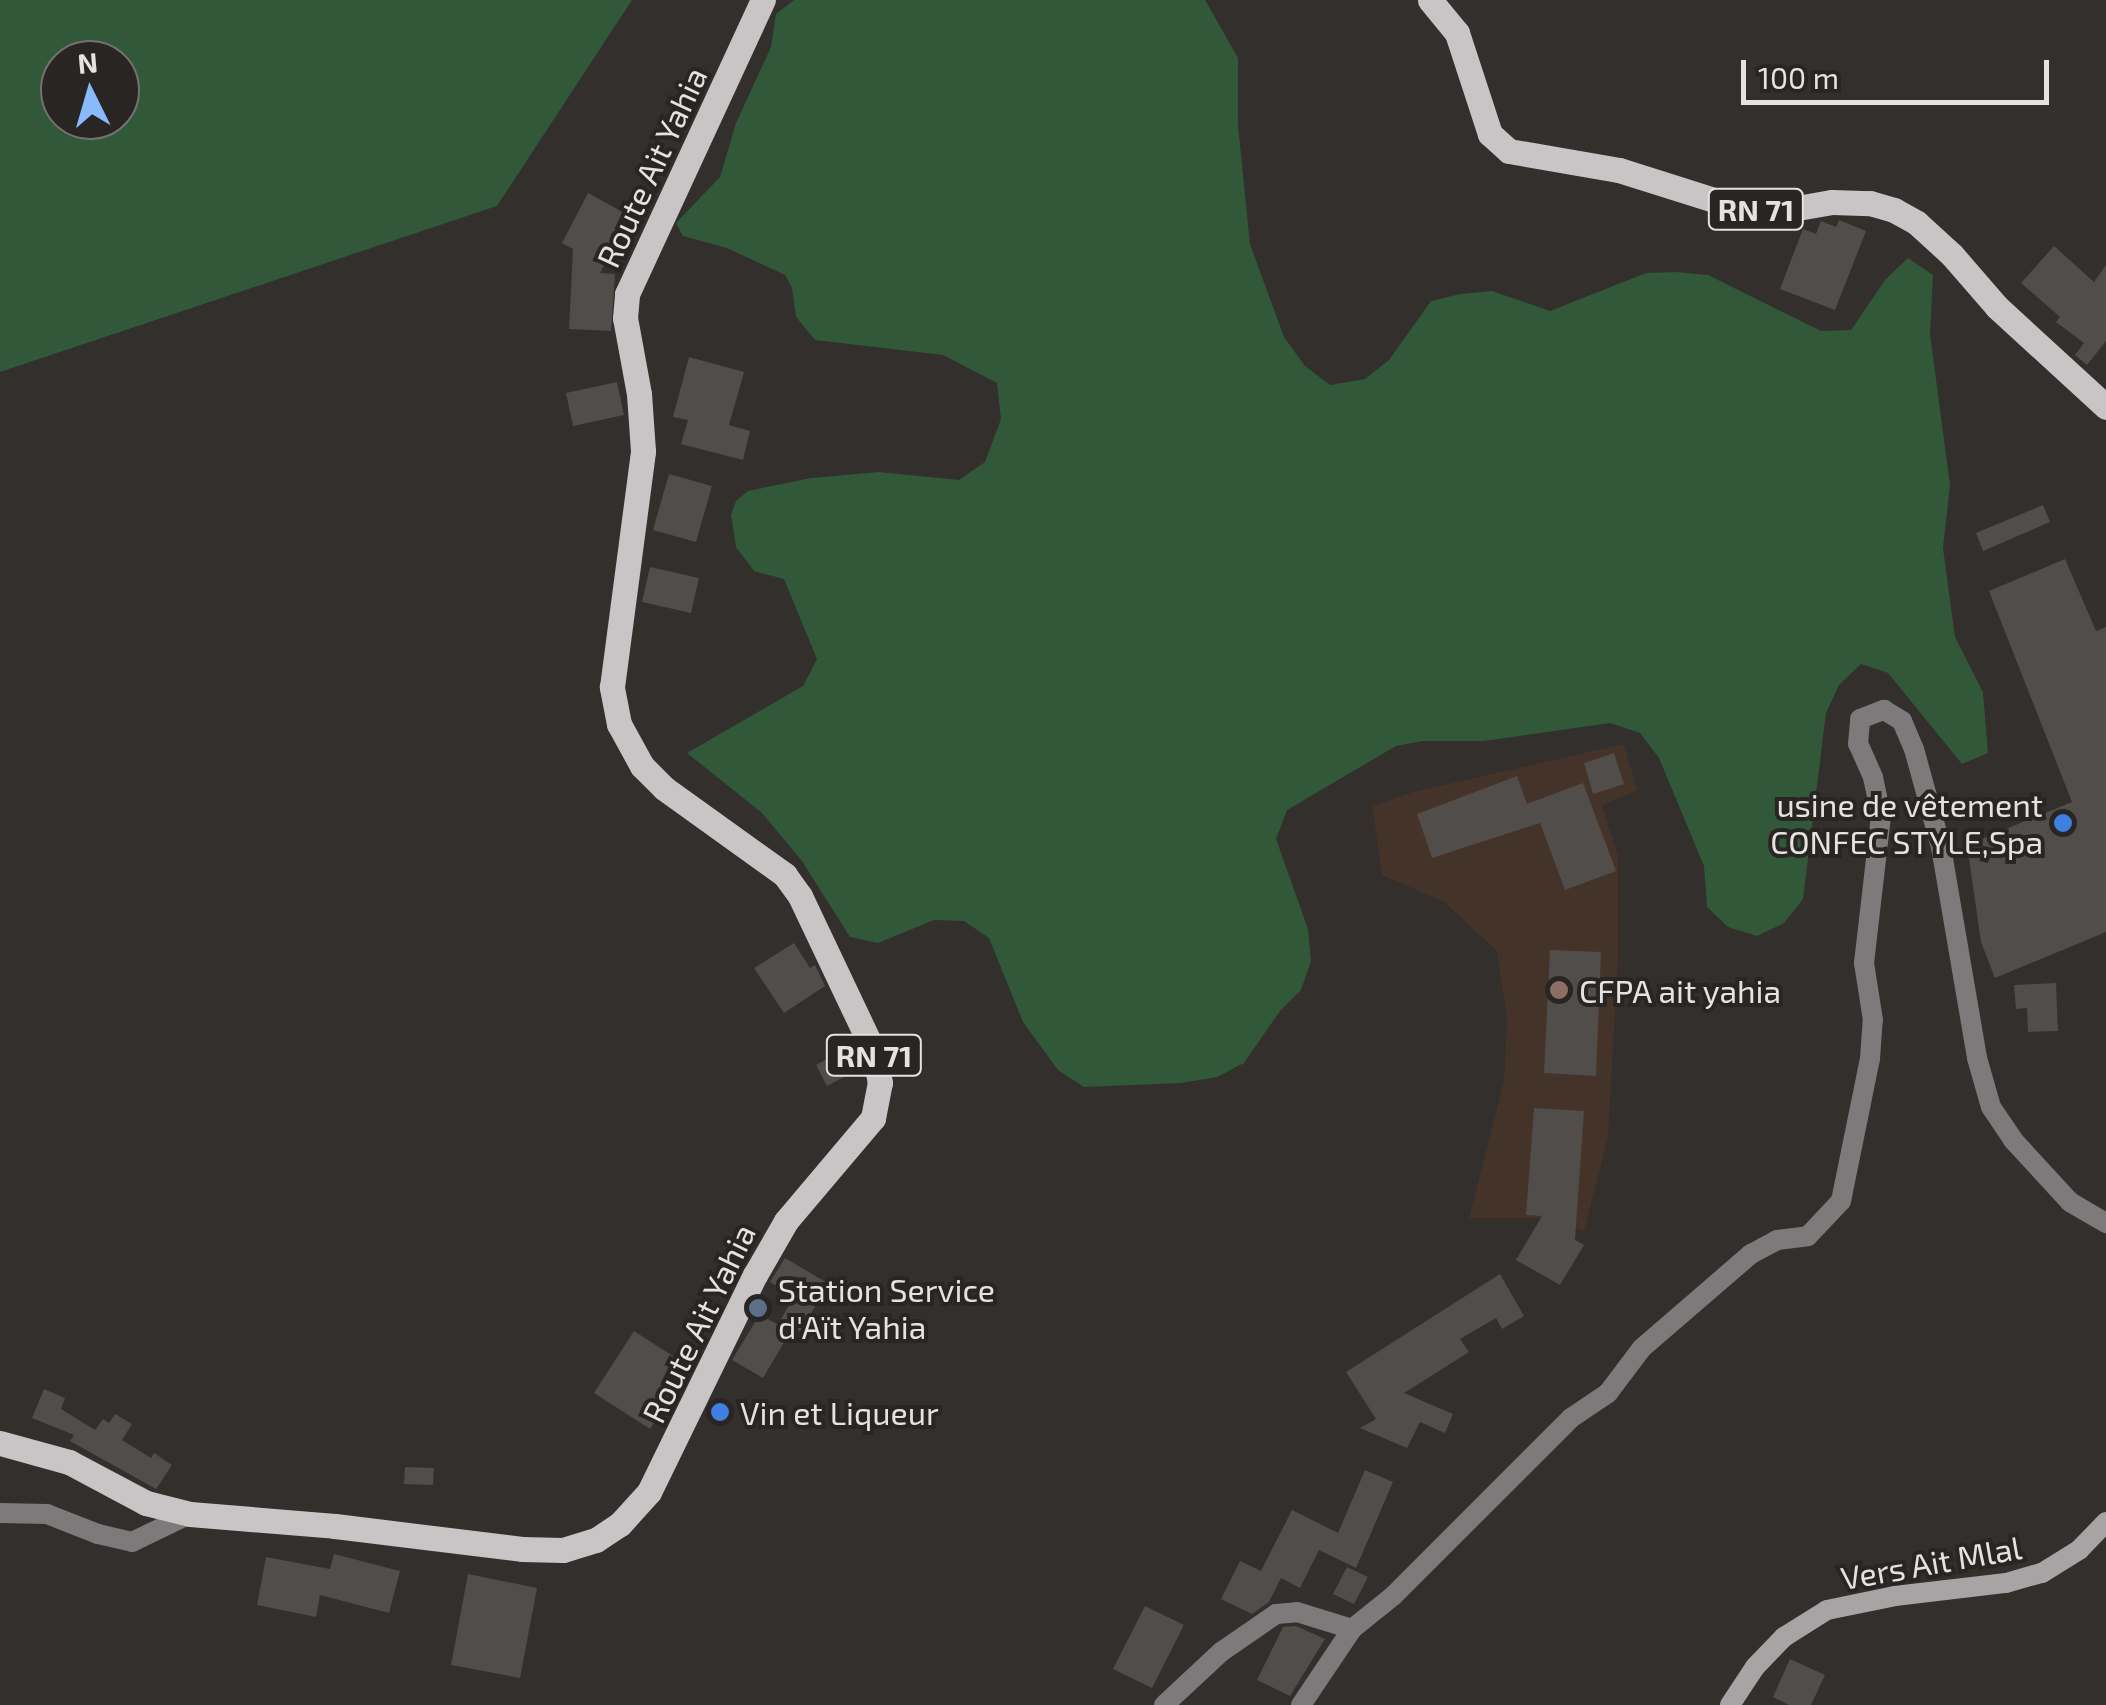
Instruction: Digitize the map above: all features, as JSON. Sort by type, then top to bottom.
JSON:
[{"type":"main road","name":"Route Ait Yahia","points":[[0,1443],[68,1462],[146,1503],[190,1514],[335,1526],[522,1550],[563,1550],[596,1540],[620,1524],[648,1492],[754,1275],[786,1221],[872,1118],[880,1084],[874,1052],[800,896],[785,875],[664,788],[642,766],[619,724],[612,688],[643,451],[640,394],[625,318],[627,294],[764,0]]},
{"type":"main road","name":"RN 71","points":[[1430,0],[1457,33],[1490,134],[1509,151],[1618,170],[1742,209],[1786,210],[1832,202],[1870,203],[1894,210],[1929,234],[1997,307],[2106,407]]},
{"type":"street","points":[[1301,1705],[1352,1629],[1404,1586],[1571,1418],[1608,1393],[1656,1336],[1751,1254],[1777,1240],[1808,1236],[1841,1201],[1870,1059],[1873,1020],[1864,963],[1882,815],[1858,744],[1860,718],[1884,710],[1902,721],[1914,749],[1941,847],[1977,1058],[1991,1108],[2070,1202],[2106,1223]]},
{"type":"street","points":[[0,1513],[48,1514],[98,1534],[132,1542],[190,1514]]},
{"type":"street","name":"Vers Ait Mlal","points":[[1730,1705],[1755,1667],[1784,1637],[1827,1610],[1895,1596],[2006,1584],[2042,1573],[2078,1550],[2106,1522]]},
{"type":"street","points":[[1164,1705],[1220,1652],[1276,1614],[1308,1614],[1352,1629]]},
{"type":"shaded area","name":"CFPA ait yahia","points":[[1624,744],[1637,790],[1602,805],[1618,855],[1618,959],[1608,1138],[1584,1231],[1537,1218],[1469,1218],[1504,1081],[1507,1020],[1497,951],[1444,902],[1382,875],[1372,806],[1413,792]]},
{"type":"green space","points":[[0,0],[632,0],[497,206],[0,372]]},
{"type":"green space","points":[[794,0],[1205,0],[1238,58],[1238,125],[1250,244],[1284,337],[1305,366],[1330,385],[1365,379],[1389,360],[1431,301],[1460,294],[1492,291],[1550,311],[1646,273],[1676,272],[1708,275],[1821,331],[1851,330],[1885,280],[1908,258],[1933,275],[1930,334],[1950,485],[1943,548],[1955,637],[1983,692],[1988,753],[1962,764],[1888,673],[1861,664],[1839,685],[1826,713],[1803,899],[1784,923],[1757,936],[1728,927],[1707,907],[1704,866],[1659,758],[1640,733],[1610,723],[1484,741],[1423,741],[1396,746],[1287,810],[1276,839],[1308,929],[1311,961],[1301,990],[1280,1011],[1244,1063],[1217,1077],[1181,1083],[1084,1087],[1058,1070],[1023,1022],[989,938],[964,921],[934,920],[878,943],[850,937],[802,861],[762,813],[687,753],[803,686],[817,659],[784,579],[754,571],[736,547],[731,515],[736,501],[748,491],[811,478],[879,472],[959,480],[985,462],[1001,419],[997,383],[943,355],[815,340],[796,317],[792,288],[785,275],[727,248],[683,236],[676,223],[720,177],[736,123],[771,47],[776,14]]},
{"type":"building","points":[[588,193],[630,216],[600,273],[615,274],[611,331],[569,329],[573,249],[562,243]]},
{"type":"building","points":[[1839,220],[1866,231],[1835,310],[1780,289],[1803,229],[1816,234],[1821,221],[1836,227]]},
{"type":"building","points":[[2054,246],[2094,282],[2106,265],[2106,341],[2087,365],[2075,355],[2084,343],[2056,322],[2060,317],[2021,283]]},
{"type":"building","points":[[689,357],[744,372],[729,425],[750,431],[743,460],[681,444],[688,420],[673,417]]},
{"type":"building","points":[[617,382],[624,415],[573,426],[566,393]]},
{"type":"building","points":[[669,474],[712,486],[696,542],[653,530]]},
{"type":"building","points":[[2043,505],[2050,522],[1983,551],[1976,533]]},
{"type":"building","name":"usine de vêtement CONFEC STYLE,Spa","points":[[2065,559],[2096,631],[2106,627],[2106,932],[1995,978],[1981,942],[1967,845],[2072,802],[1989,591]]},
{"type":"building","points":[[650,567],[699,578],[691,613],[642,602]]},
{"type":"building","points":[[1614,753],[1624,784],[1593,794],[1584,763]]},
{"type":"building","points":[[1517,776],[1527,804],[1583,783],[1616,871],[1565,890],[1540,823],[1432,858],[1417,814]]},
{"type":"building","points":[[794,943],[810,968],[815,965],[825,986],[784,1013],[754,968]]},
{"type":"building","points":[[1550,950],[1601,952],[1596,1076],[1544,1073]]},
{"type":"building","points":[[2056,983],[2058,1031],[2028,1032],[2027,1008],[2016,1009],[2014,985]]},
{"type":"building","points":[[844,1050],[855,1071],[827,1086],[816,1065]]},
{"type":"building","points":[[1534,1108],[1584,1111],[1575,1240],[1584,1245],[1560,1285],[1516,1260],[1542,1216],[1526,1215]]},
{"type":"building","points":[[785,1258],[829,1284],[800,1331],[781,1319],[794,1297],[770,1282]]},
{"type":"building","points":[[1500,1274],[1524,1316],[1502,1329],[1496,1318],[1460,1339],[1469,1352],[1404,1393],[1453,1414],[1445,1433],[1420,1422],[1407,1448],[1360,1428],[1376,1419],[1346,1372]]},
{"type":"building","points":[[760,1314],[790,1332],[763,1378],[732,1360]]},
{"type":"building","points":[[634,1331],[690,1367],[650,1429],[594,1393]]},
{"type":"building","points":[[44,1389],[65,1398],[61,1409],[95,1430],[103,1419],[109,1423],[115,1414],[132,1424],[122,1440],[151,1458],[154,1453],[172,1465],[156,1489],[70,1441],[74,1435],[32,1418]]},
{"type":"building","points":[[405,1467],[434,1468],[433,1485],[404,1484]]},
{"type":"building","points":[[1365,1470],[1393,1482],[1356,1568],[1319,1550],[1300,1588],[1281,1578],[1269,1602],[1252,1614],[1221,1599],[1240,1561],[1261,1571],[1292,1510],[1338,1533]]},
{"type":"building","points":[[334,1554],[400,1571],[389,1613],[320,1595],[316,1617],[257,1605],[266,1557],[330,1569]]},
{"type":"building","points":[[1347,1567],[1368,1577],[1354,1604],[1333,1594]]},
{"type":"building","points":[[468,1574],[537,1588],[520,1678],[451,1665]]},
{"type":"building","points":[[1145,1606],[1184,1625],[1152,1688],[1113,1669]]},
{"type":"building","points":[[1296,1626],[1325,1639],[1290,1696],[1257,1680],[1283,1627]]},
{"type":"building","points":[[1790,1659],[1825,1675],[1811,1705],[1789,1705],[1773,1697]]},
{"type":"place","name":"usine de vêtement CONFEC STYLE,Spa","points":[[2063,823]]},
{"type":"place","name":"CFPA ait yahia","points":[[1559,990]]},
{"type":"place","name":"Station Service d'Aït Yahia","points":[[758,1308]]},
{"type":"place","name":"Vin et Liqueur","points":[[720,1412]]}]
